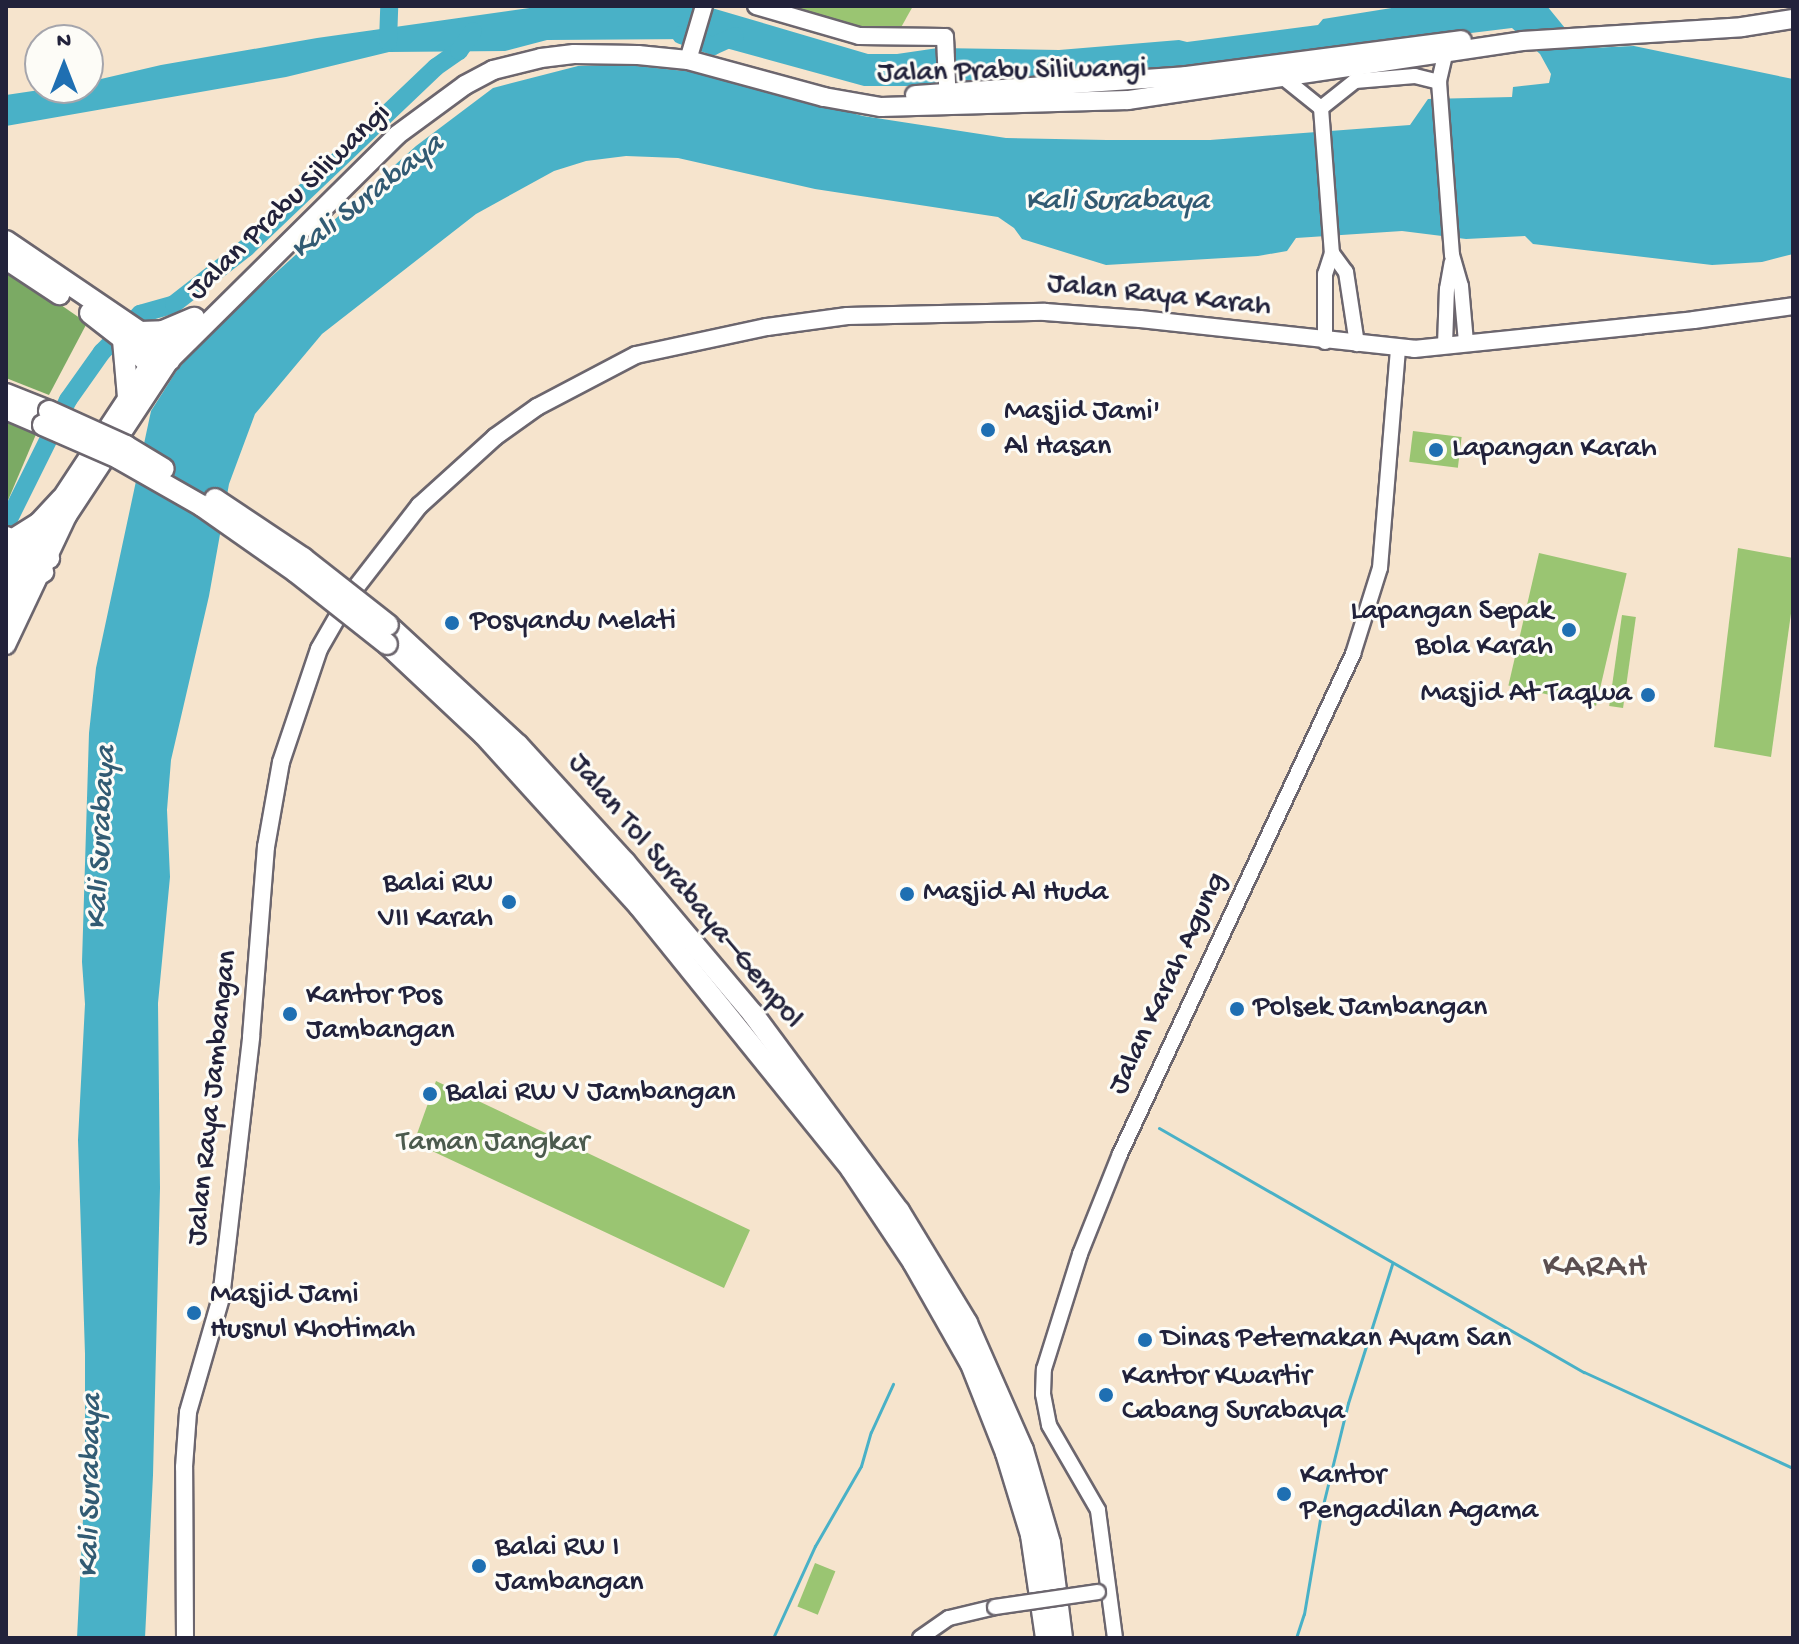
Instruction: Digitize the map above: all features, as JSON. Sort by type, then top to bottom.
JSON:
[{"type":"highway","points":[[6,241],[130,334],[160,362]]},
{"type":"highway","points":[[6,259],[107,316]]},
{"type":"highway","points":[[130,334],[163,331],[194,318]]},
{"type":"highway","points":[[128,397],[130,334]]},
{"type":"highway","name":"Jalan Tol Surabaya–Gempol","points":[[6,394],[46,418]]},
{"type":"highway","name":"Jalan Tol Surabaya–Gempol","points":[[6,409],[46,418],[126,446],[209,495],[303,558],[518,745],[625,862],[753,1014],[899,1211],[967,1323],[1023,1450],[1050,1543],[1062,1638]]},
{"type":"highway","points":[[8,545],[39,523],[61,499]]},
{"type":"highway","points":[[8,545],[39,561]]},
{"type":"highway","points":[[8,545],[17,597]]},
{"type":"highway","name":"Jalan Tol Surabaya–Gempol","points":[[387,634],[484,735],[639,906],[851,1169],[913,1262],[971,1364],[1006,1453],[1031,1535],[1046,1638]]},
{"type":"main road","points":[[691,50],[704,6]]},
{"type":"main road","points":[[756,6],[859,36],[945,37],[948,96]]},
{"type":"main road","points":[[1440,49],[1519,37],[1754,15],[1793,8]]},
{"type":"main road","points":[[1569,32],[1742,27],[1793,19]]},
{"type":"main road","name":"Jalan Prabu Siliwangi","points":[[160,362],[194,318],[390,128],[465,72],[503,56],[559,46],[691,50],[864,95],[1159,98],[1339,71],[1440,49]]},
{"type":"main road","name":"Jalan Prabu Siliwangi","points":[[948,96],[1440,49]]},
{"type":"main road","name":"Jalan Prabu Siliwangi","points":[[160,362],[397,135],[472,81],[504,67],[574,54],[691,50]]},
{"type":"main road","points":[[1159,98],[1155,90],[1160,78]]},
{"type":"main road","name":"Jalan Raya Karah","points":[[266,847],[281,762],[304,686],[332,625],[370,566],[419,506],[495,437],[537,407],[622,360],[767,327],[847,316],[973,312],[1140,319],[1398,349],[1694,320],[1793,306]]},
{"type":"main road","points":[[6,645],[61,499],[128,397],[160,362]]},
{"type":"main road","points":[[6,617],[160,362]]},
{"type":"main road","name":"Jalan Raya Jambangan","points":[[185,1638],[184,1467],[188,1412],[221,1298],[251,1037],[266,847]]},
{"type":"street","points":[[1440,49],[1452,258],[1447,289],[1445,345]]},
{"type":"street","points":[[1273,64],[1289,68],[1323,65],[1361,80]]},
{"type":"street","points":[[1322,115],[1349,84],[1361,80],[1415,76],[1440,88]]},
{"type":"street","points":[[1285,79],[1322,115],[1332,251],[1325,274],[1325,342]]},
{"type":"street","points":[[1332,251],[1346,272],[1357,344]]},
{"type":"street","points":[[1452,258],[1461,286],[1466,342]]},
{"type":"street","name":"Jalan Karah Agung","points":[[1115,1638],[1104,1590],[1098,1510],[1046,1415],[1045,1362],[1080,1254],[1120,1154],[1353,654],[1380,568],[1398,349]]},
{"type":"street","points":[[920,1638],[949,1618],[995,1607],[1104,1590]]},
{"type":"green space","points":[[769,6],[913,6],[899,31],[864,33]]},
{"type":"green space","points":[[6,267],[87,323],[49,395],[6,378]]},
{"type":"green space","points":[[6,419],[37,432],[6,505]]},
{"type":"green space","name":"Lapangan Karah","points":[[1413,431],[1462,437],[1458,468],[1409,462]]},
{"type":"green space","points":[[1738,548],[1793,558],[1793,599],[1771,757],[1714,747]]},
{"type":"green space","name":"Lapangan Sepak Bola Karah","points":[[1539,553],[1627,573],[1596,706],[1508,686]]},
{"type":"green space","points":[[1622,615],[1636,617],[1623,708],[1609,706]]},
{"type":"green space","name":"Taman Jangkar","points":[[436,1081],[750,1230],[724,1288],[430,1150],[413,1145]]},
{"type":"green space","points":[[815,1563],[835,1571],[818,1615],[797,1607]]},
{"type":"water","name":"Kali Surabaya","points":[[544,6],[705,6],[868,54],[897,54],[938,48],[1059,50],[1179,40],[1187,42],[1318,25],[1323,19],[1404,6],[1547,6],[1578,44],[1590,48],[1634,46],[1793,79],[1793,254],[1762,262],[1712,265],[1533,244],[1525,236],[1466,239],[1402,231],[1296,238],[1287,251],[1258,256],[1106,265],[1022,239],[1014,228],[998,217],[815,189],[678,158],[626,156],[586,161],[554,171],[476,214],[322,334],[255,414],[229,484],[209,596],[171,760],[167,810],[170,877],[158,1003],[160,1188],[153,1475],[145,1638],[77,1638],[85,1479],[85,1354],[78,1140],[85,1004],[82,962],[89,733],[96,668],[151,411],[177,370],[217,326],[416,146],[493,88],[578,66],[627,65],[704,73],[863,116],[1006,138],[1107,140],[1210,140],[1410,125],[1428,99],[1512,97],[1513,87],[1549,83],[1551,74],[1540,54],[1512,28],[1152,72],[942,86],[864,86],[693,39],[547,40],[505,51],[389,52],[286,77],[6,126],[6,95],[24,92],[24,104],[104,104],[104,78],[161,65],[317,38]]},
{"type":"waterway","points":[[388,42],[389,6]]},
{"type":"waterway","points":[[6,525],[68,400],[102,352],[140,314],[174,304],[246,248],[436,67],[459,51],[473,31]]},
{"type":"waterway","points":[[681,35],[713,46],[735,36]]},
{"type":"waterway","points":[[1159,1128],[1584,1372],[1793,1468]]},
{"type":"waterway","points":[[1296,1638],[1304,1614],[1321,1513],[1348,1403],[1392,1264]]},
{"type":"waterway","points":[[773,1638],[815,1546],[861,1466],[871,1432],[893,1384]]},
{"type":"place","name":"Masjid Jami' Al Hasan","points":[[988,430]]},
{"type":"place","name":"Lapangan Karah","points":[[1436,450]]},
{"type":"place","name":"Posyandu Melati","points":[[452,623]]},
{"type":"place","name":"Lapangan Sepak Bola Karah","points":[[1569,630]]},
{"type":"place","name":"Masjid At Taqwa","points":[[1648,695]]},
{"type":"place","name":"Masjid Al Huda","points":[[907,894]]},
{"type":"place","name":"Balai RW VII Karah","points":[[509,902]]},
{"type":"place","name":"Polsek Jambangan","points":[[1237,1009]]},
{"type":"place","name":"Kantor Pos Jambangan","points":[[290,1014]]},
{"type":"place","name":"Balai RW V Jambangan","points":[[430,1094]]},
{"type":"place","name":"Masjid Jami Husnul Khotimah","points":[[194,1313]]},
{"type":"place","name":"Dinas Peternakan Ayam San","points":[[1145,1340]]},
{"type":"place","name":"Kantor Kwartir Cabang Surabaya","points":[[1106,1395]]},
{"type":"place","name":"Kantor Pengadilan Agama","points":[[1284,1494]]},
{"type":"place","name":"Balai RW I Jambangan","points":[[479,1566]]},
{"type":"district","name":"KARAH","points":[[1596,1269]]}]
